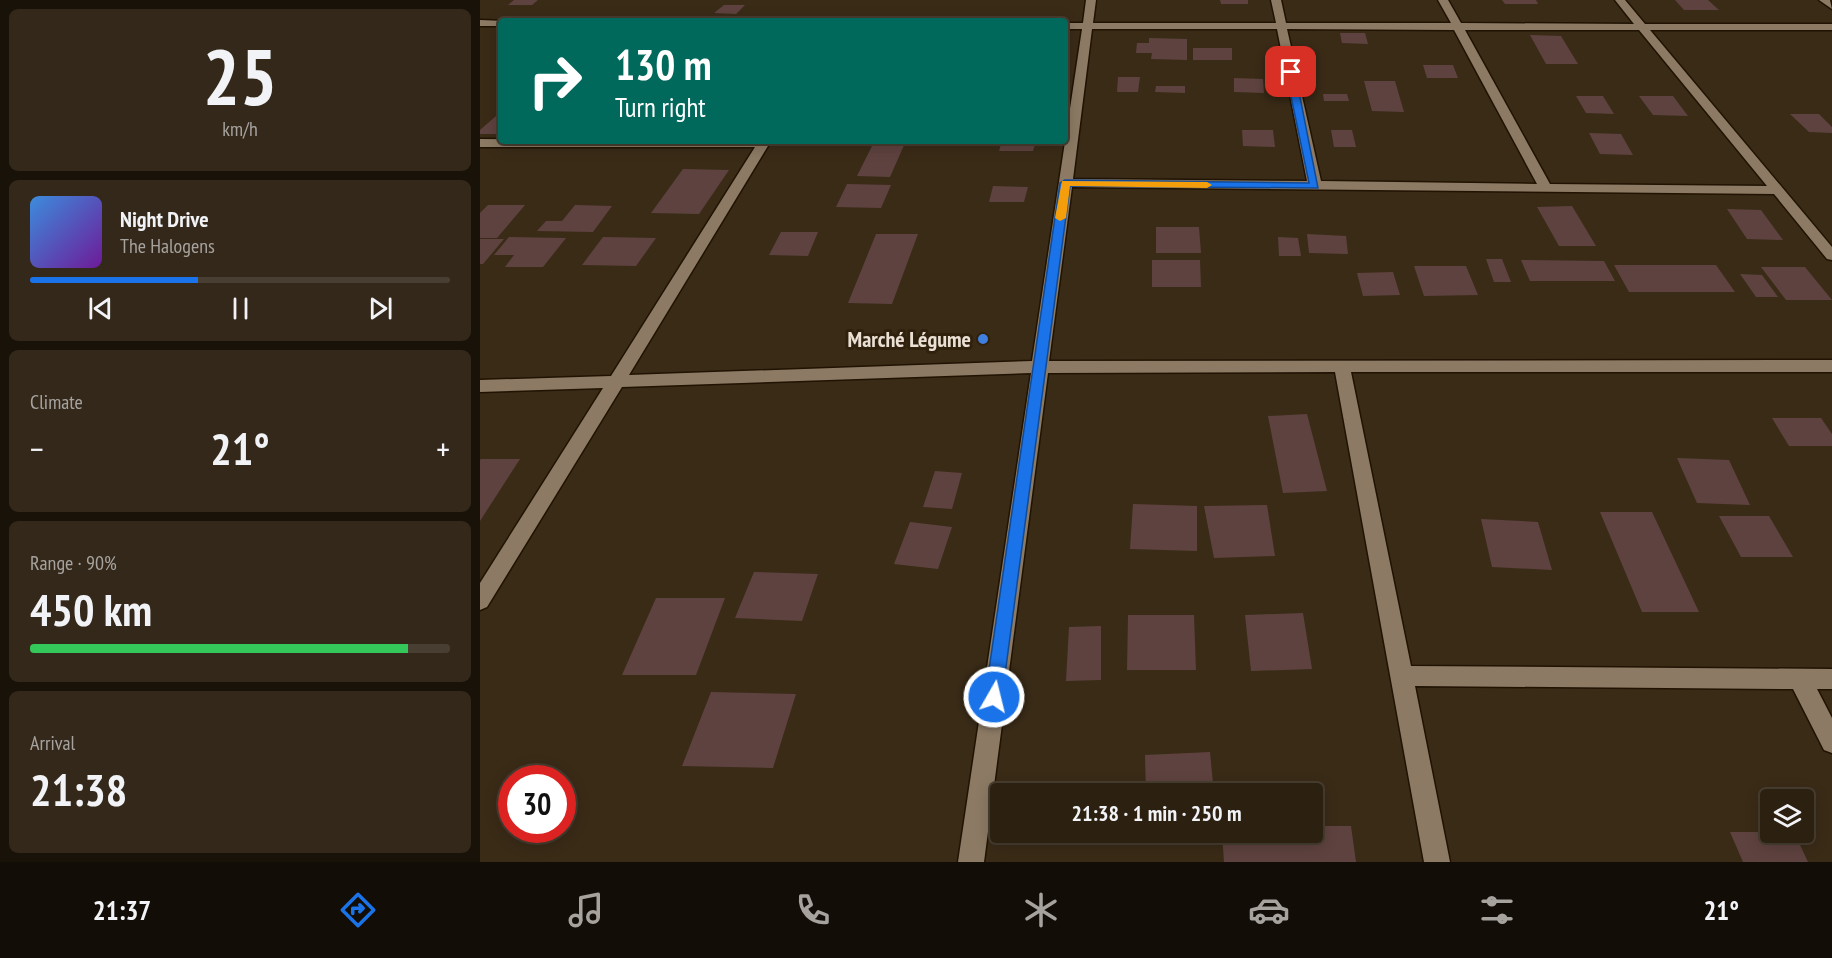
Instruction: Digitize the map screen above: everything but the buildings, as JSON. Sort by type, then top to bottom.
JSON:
[{"type":"street","points":[[971,862],[1091,0]]},
{"type":"street","points":[[1276,0],[1315,186]]},
{"type":"street","points":[[1443,0],[1546,188]]},
{"type":"street","points":[[1620,0],[1832,256]]},
{"type":"street","points":[[1824,0],[1832,6]]},
{"type":"street","points":[[480,23],[498,23]]},
{"type":"street","points":[[1068,26],[1832,27]]},
{"type":"street","points":[[480,143],[498,143]]},
{"type":"street","points":[[480,601],[763,144]]},
{"type":"street","points":[[1065,183],[1777,190]]},
{"type":"street","points":[[480,386],[1040,367],[1832,366]]},
{"type":"street","points":[[1342,367],[1437,862]]},
{"type":"street","points":[[1402,676],[1832,679]]},
{"type":"street","points":[[1800,679],[1832,741]]},
{"type":"slow traffic","points":[[1060,218],[1065,183],[1207,185]]},
{"type":"place","name":"Marché Légume","points":[[983,339]]},
{"type":"route","points":[[994,697],[1065,183],[1315,186],[1291,72]]}]
